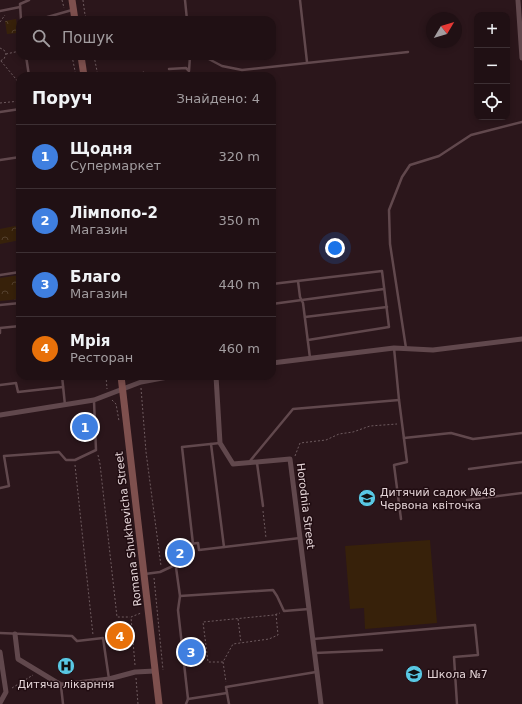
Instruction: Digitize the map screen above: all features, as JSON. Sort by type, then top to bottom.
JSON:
[{"type":"main road","points":[[72,0],[75,16]]},
{"type":"main road","points":[[82,60],[83,72]]},
{"type":"main road","name":"Romana Shukhevicha Street","points":[[122,380],[144,575],[159,672],[159,704]]},
{"type":"street","points":[[518,0],[522,58]]},
{"type":"street","points":[[276,362],[394,348],[433,350],[522,339]]},
{"type":"street","points":[[0,415],[94,400],[107,396],[123,388],[152,380]]},
{"type":"street","name":"Horodnia Street","points":[[216,380],[220,443],[233,464],[290,459],[320,704]]},
{"type":"street","points":[[15,634],[18,659],[60,685],[109,679],[135,672],[159,672]]},
{"type":"street","points":[[0,652],[6,692],[0,703]]},
{"type":"lane","points":[[21,16],[20,4],[29,0]]},
{"type":"lane","points":[[185,0],[187,16]]},
{"type":"lane","points":[[300,0],[307,62]]},
{"type":"lane","points":[[0,11],[20,7]]},
{"type":"lane","points":[[51,16],[74,9]]},
{"type":"lane","points":[[211,60],[222,66],[242,70],[408,52]]},
{"type":"lane","points":[[27,60],[28,72]]},
{"type":"lane","points":[[169,69],[186,68],[189,71],[190,60]]},
{"type":"lane","points":[[0,112],[16,110]]},
{"type":"lane","points":[[406,348],[390,244],[389,210],[402,177],[410,165],[439,156],[471,135],[522,122]]},
{"type":"lane","points":[[0,160],[16,158]]},
{"type":"lane","points":[[276,284],[382,271],[389,327],[308,340]]},
{"type":"lane","points":[[0,275],[16,273]]},
{"type":"lane","points":[[298,281],[305,317],[310,358]]},
{"type":"lane","points":[[276,303],[384,289]]},
{"type":"lane","points":[[0,304],[16,303]]},
{"type":"lane","points":[[305,317],[387,308]]},
{"type":"lane","points":[[0,333],[0,328],[16,326]]},
{"type":"lane","points":[[394,348],[407,462],[394,465],[401,519]]},
{"type":"lane","points":[[62,380],[65,405]]},
{"type":"lane","points":[[0,385],[16,383],[18,392],[63,387]]},
{"type":"lane","points":[[0,488],[9,486],[4,456],[59,452],[66,460],[75,460],[96,450],[94,400]]},
{"type":"lane","points":[[248,463],[293,409],[399,400]]},
{"type":"lane","points":[[404,438],[451,433],[474,439],[522,433]]},
{"type":"lane","points":[[193,544],[182,447],[220,443]]},
{"type":"lane","points":[[211,444],[224,547]]},
{"type":"lane","points":[[469,469],[522,462]]},
{"type":"lane","points":[[257,463],[263,506]]},
{"type":"lane","points":[[467,500],[522,493]]},
{"type":"lane","points":[[181,545],[198,543],[198,550],[300,538]]},
{"type":"lane","points":[[174,553],[180,596],[178,610],[188,699],[186,704]]},
{"type":"lane","points":[[144,575],[160,572],[175,565]]},
{"type":"lane","points":[[180,596],[273,590],[278,596],[284,611],[309,609]]},
{"type":"lane","points":[[313,639],[475,625],[478,655],[454,657],[457,704]]},
{"type":"lane","points":[[0,633],[72,636],[77,641],[103,638],[109,679]]},
{"type":"lane","points":[[314,653],[382,650]]},
{"type":"lane","points":[[229,704],[226,687],[317,672]]},
{"type":"lane","points":[[60,685],[63,704]]},
{"type":"lane","points":[[188,699],[227,693]]},
{"type":"path","points":[[83,0],[86,16]]},
{"type":"path","points":[[0,22],[10,9]]},
{"type":"path","points":[[0,48],[4,50],[6,54]]},
{"type":"path","points":[[6,54],[16,52]]},
{"type":"path","points":[[6,54],[4,59],[0,61],[16,79]]},
{"type":"path","points":[[73,60],[75,72]]},
{"type":"path","points":[[95,60],[97,72]]},
{"type":"path","points":[[0,102],[16,101]]},
{"type":"path","points":[[106,380],[107,396],[116,404],[120,427]]},
{"type":"path","points":[[141,382],[146,452],[162,570]]},
{"type":"path","points":[[290,459],[296,456],[300,443],[326,440],[338,434],[353,432],[370,426],[402,423]]},
{"type":"path","points":[[96,450],[100,464],[117,617],[131,617],[141,613]]},
{"type":"path","points":[[75,460],[74,467],[94,639]]},
{"type":"path","points":[[263,506],[267,542]]},
{"type":"path","points":[[153,573],[159,672]]},
{"type":"path","points":[[223,662],[208,662],[203,622],[276,614],[284,611]]},
{"type":"path","points":[[226,687],[223,662],[233,644],[269,639],[278,635],[276,614]]},
{"type":"path","points":[[131,617],[138,704]]},
{"type":"path","points":[[238,618],[241,643]]},
{"type":"path","points":[[6,692],[38,671]]},
{"type":"green space","points":[[16,19],[16,33],[7,34],[5,21]]},
{"type":"green space","points":[[16,226],[16,241],[0,244],[0,229]]},
{"type":"green space","points":[[16,276],[16,299],[0,301],[0,278]]},
{"type":"green space","points":[[430,540],[437,623],[365,629],[364,608],[350,609],[345,546]]},
{"type":"place","name":"Щодня","points":[[85,427]]},
{"type":"place","name":"Дитячий садок №48 Червона квіточка","points":[[367,498]]},
{"type":"place","name":"Лімпопо-2","points":[[180,553]]},
{"type":"place","name":"Мрія","points":[[120,636]]},
{"type":"place","name":"Благо","points":[[191,652]]},
{"type":"place","name":"Дитяча лікарння","points":[[66,666]]},
{"type":"place","name":"Школа №7","points":[[414,674]]}]
